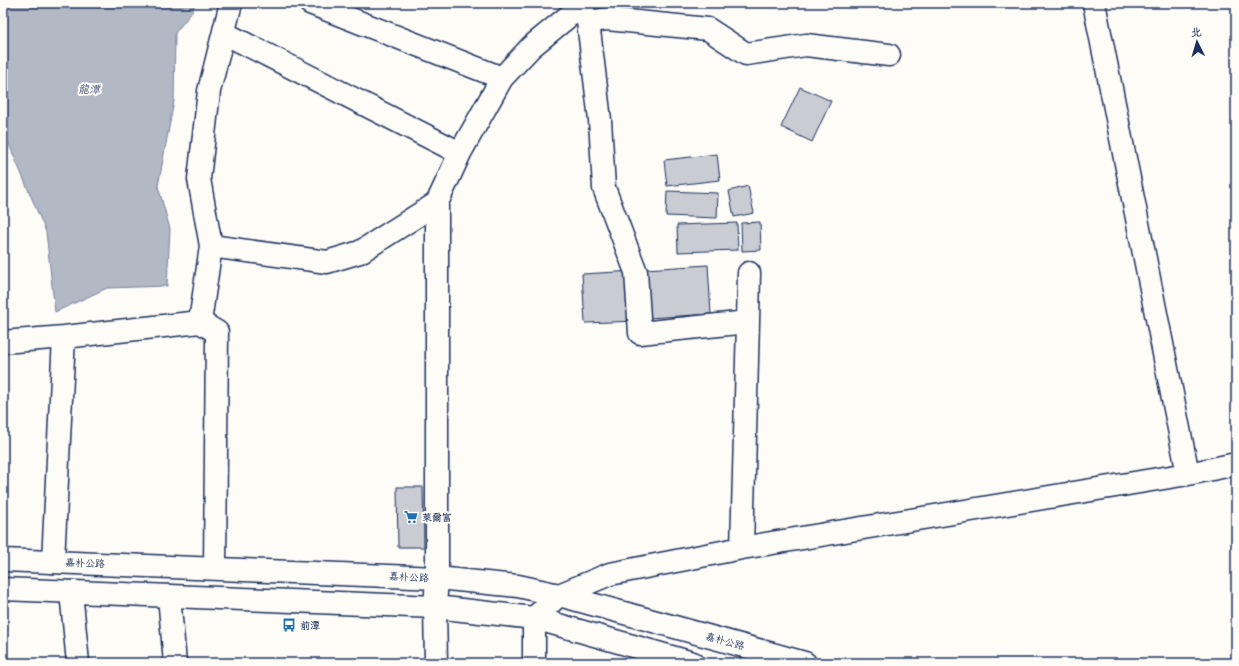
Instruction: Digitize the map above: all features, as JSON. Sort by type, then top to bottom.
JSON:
[{"type":"street","points":[[200,322],[211,246],[199,179],[209,91],[231,3]]},
{"type":"street","points":[[310,3],[502,78]]},
{"type":"street","points":[[1094,3],[1188,474]]},
{"type":"street","points":[[436,663],[437,202],[460,153],[502,78],[531,47],[584,11]]},
{"type":"street","points":[[584,11],[607,19],[708,29],[746,54],[806,45],[889,55]]},
{"type":"street","points":[[584,11],[600,120],[604,188],[636,272],[640,333],[748,322]]},
{"type":"street","points":[[224,34],[460,153]]},
{"type":"street","points":[[211,246],[327,262],[360,252],[437,202]]},
{"type":"street","points":[[742,548],[749,273]]},
{"type":"street","points":[[3,342],[200,322],[217,332],[215,568]]},
{"type":"street","points":[[53,562],[64,337]]},
{"type":"street","points":[[534,663],[534,618],[559,595],[610,574],[742,548],[1188,474],[1236,464]]},
{"type":"street","name":"嘉朴公路","points":[[3,560],[437,578],[518,586],[559,595],[805,663]]},
{"type":"street","points":[[3,589],[435,607],[534,618],[694,663]]},
{"type":"street","points":[[72,592],[78,663]]},
{"type":"street","points":[[169,596],[175,663]]},
{"type":"water","name":"龍潭","points":[[3,3],[195,3],[192,12],[175,33],[174,101],[158,186],[170,229],[167,286],[107,288],[55,312],[46,232],[3,130]]},
{"type":"building","points":[[800,87],[831,101],[812,142],[781,127]]},
{"type":"building","points":[[717,154],[720,180],[667,186],[664,160]]},
{"type":"building","points":[[748,186],[754,213],[734,217],[729,191]]},
{"type":"building","points":[[667,191],[718,193],[717,218],[666,216]]},
{"type":"building","points":[[760,222],[761,250],[742,251],[741,223]]},
{"type":"building","points":[[737,223],[738,250],[678,252],[677,225]]},
{"type":"building","points":[[708,265],[711,314],[648,318],[645,269]]},
{"type":"building","points":[[634,271],[637,321],[585,323],[582,274]]},
{"type":"building","name":"萊爾富","points":[[397,487],[423,487],[424,547],[398,547]]},
{"type":"place","name":"萊爾富","points":[[411,517]]},
{"type":"place","name":"前潭","points":[[289,625]]}]
